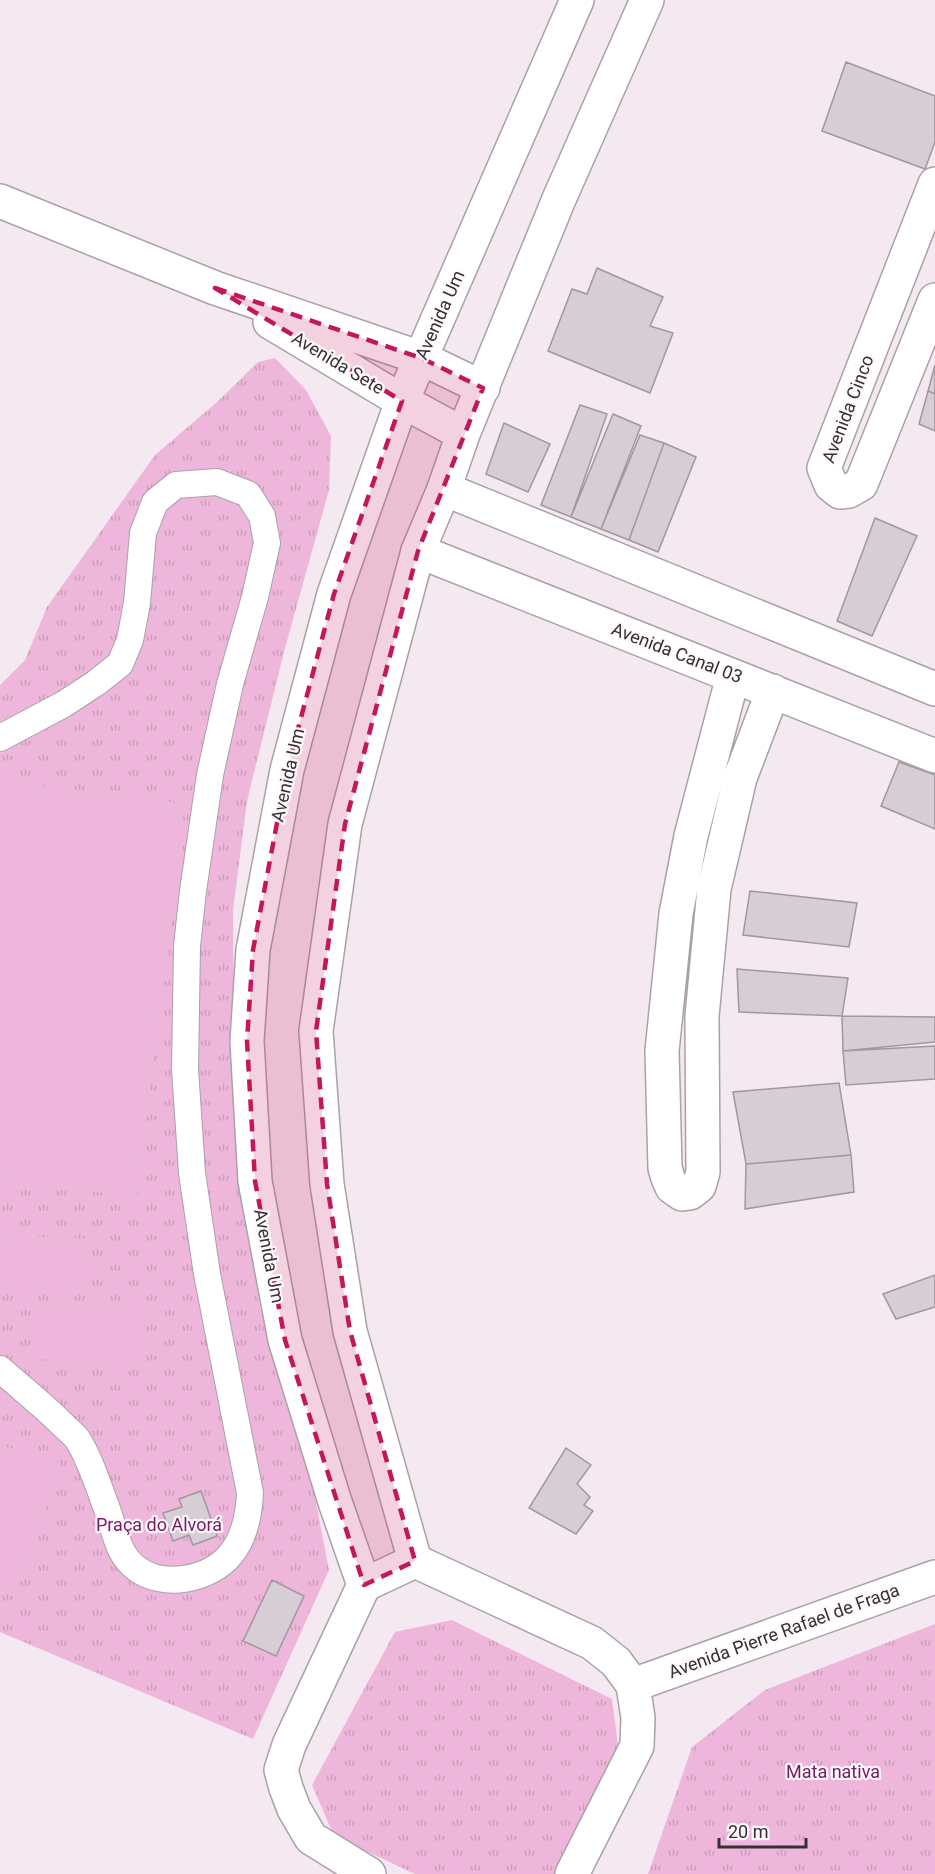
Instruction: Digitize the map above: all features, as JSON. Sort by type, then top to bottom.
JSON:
[{"type":"street","name":"Avenida Um","points":[[364,1585],[335,1502],[285,1340],[255,1181],[248,1041],[253,950],[287,770],[334,594],[402,402],[577,0]]},
{"type":"street","points":[[572,1874],[637,1746],[638,1718],[633,1685],[616,1662],[592,1643],[415,1561],[350,1331],[327,1184],[316,1031],[345,824],[418,551],[559,199],[647,0]]},
{"type":"street","name":"Avenida Cinco","points":[[935,184],[824,468],[831,485],[840,492],[849,491],[861,484],[935,300]]},
{"type":"street","name":"Avenida Sete","points":[[0,201],[215,288],[421,358],[483,388]]},
{"type":"street","name":"Avenida Sete","points":[[215,288],[402,402],[463,434]]},
{"type":"street","points":[[0,738],[64,704],[120,664],[130,640],[137,603],[142,533],[155,502],[176,485],[217,482],[248,494],[262,516],[267,543],[255,597],[230,684],[210,775],[187,946],[185,1069],[192,1173],[207,1274],[250,1493],[242,1536],[231,1554],[214,1568],[196,1577],[173,1580],[150,1576],[135,1568],[121,1551],[92,1470],[77,1438],[0,1369]]},
{"type":"street","points":[[444,489],[935,689]]},
{"type":"street","name":"Avenida Canal 03","points":[[418,551],[935,756]]},
{"type":"street","points":[[733,676],[691,836],[674,926],[662,1051],[665,1168],[672,1187],[682,1194],[690,1193],[699,1186],[703,1172],[702,1016],[714,889],[740,778],[773,691]]},
{"type":"street","points":[[369,1874],[311,1838],[294,1809],[281,1770],[289,1745],[364,1585],[415,1561]]},
{"type":"street","name":"Avenida Pierre Rafael de Fraga","points":[[633,1685],[935,1577]]},
{"type":"highlighted area","points":[[215,288],[421,358],[483,388],[418,551],[345,824],[316,1031],[327,1184],[350,1331],[415,1561],[364,1585],[285,1340],[255,1181],[247,1041],[253,950],[287,770],[334,594],[402,401]]},
{"type":"green space","name":"Praça do Alvorá","points":[[275,358],[306,390],[331,436],[329,490],[285,648],[247,801],[233,910],[234,1035],[249,1241],[261,1311],[311,1476],[329,1570],[253,1739],[0,1632],[0,685],[25,660],[47,607],[155,455],[216,403],[258,362]]},
{"type":"green space","points":[[0,780],[185,804],[137,1197],[0,1180]]},
{"type":"green space","points":[[0,1235],[92,1239],[90,1295],[0,1291]]},
{"type":"green space","points":[[35,1303],[145,1307],[143,1364],[32,1359]]},
{"type":"green space","points":[[0,1445],[60,1463],[25,1580],[0,1573]]},
{"type":"green space","points":[[452,1620],[612,1699],[620,1761],[556,1874],[415,1874],[334,1836],[312,1785],[395,1632]]},
{"type":"green space","name":"Mata nativa","points":[[935,1624],[935,1874],[648,1874],[692,1747],[765,1690]]},
{"type":"building","points":[[846,62],[935,96],[935,142],[925,169],[822,131]]},
{"type":"building","points":[[597,268],[663,297],[650,326],[673,333],[650,393],[548,351],[572,289],[587,294]]},
{"type":"building","points":[[935,365],[935,394],[928,391]]},
{"type":"building","points":[[928,391],[935,394],[935,431],[919,424]]},
{"type":"building","points":[[580,405],[607,414],[571,517],[541,505]]},
{"type":"building","points":[[613,414],[641,426],[601,529],[571,517]]},
{"type":"building","points":[[504,423],[550,444],[528,492],[486,474]]},
{"type":"building","points":[[640,435],[664,443],[629,540],[601,529]]},
{"type":"building","points":[[664,443],[696,457],[658,552],[629,540]]},
{"type":"building","points":[[875,518],[917,536],[872,636],[837,621]]},
{"type":"building","points":[[899,762],[935,775],[935,829],[881,806]]},
{"type":"building","points":[[750,891],[857,903],[849,947],[743,935]]},
{"type":"building","points":[[737,969],[848,978],[842,1016],[739,1012]]},
{"type":"building","points":[[842,1016],[935,1017],[935,1042],[843,1051]]},
{"type":"building","points":[[935,1046],[935,1079],[846,1085],[843,1051]]},
{"type":"building","points":[[839,1083],[851,1155],[746,1164],[733,1092]]},
{"type":"building","points":[[851,1155],[854,1192],[745,1209],[746,1164]]},
{"type":"building","points":[[935,1275],[935,1307],[896,1319],[883,1294]]},
{"type":"building","points":[[566,1448],[591,1465],[577,1484],[590,1497],[584,1505],[593,1511],[576,1534],[529,1508]]},
{"type":"building","points":[[201,1491],[217,1536],[193,1545],[189,1535],[173,1541],[163,1513],[182,1507],[179,1499]]},
{"type":"building","points":[[272,1580],[304,1596],[276,1656],[243,1641]]}]
